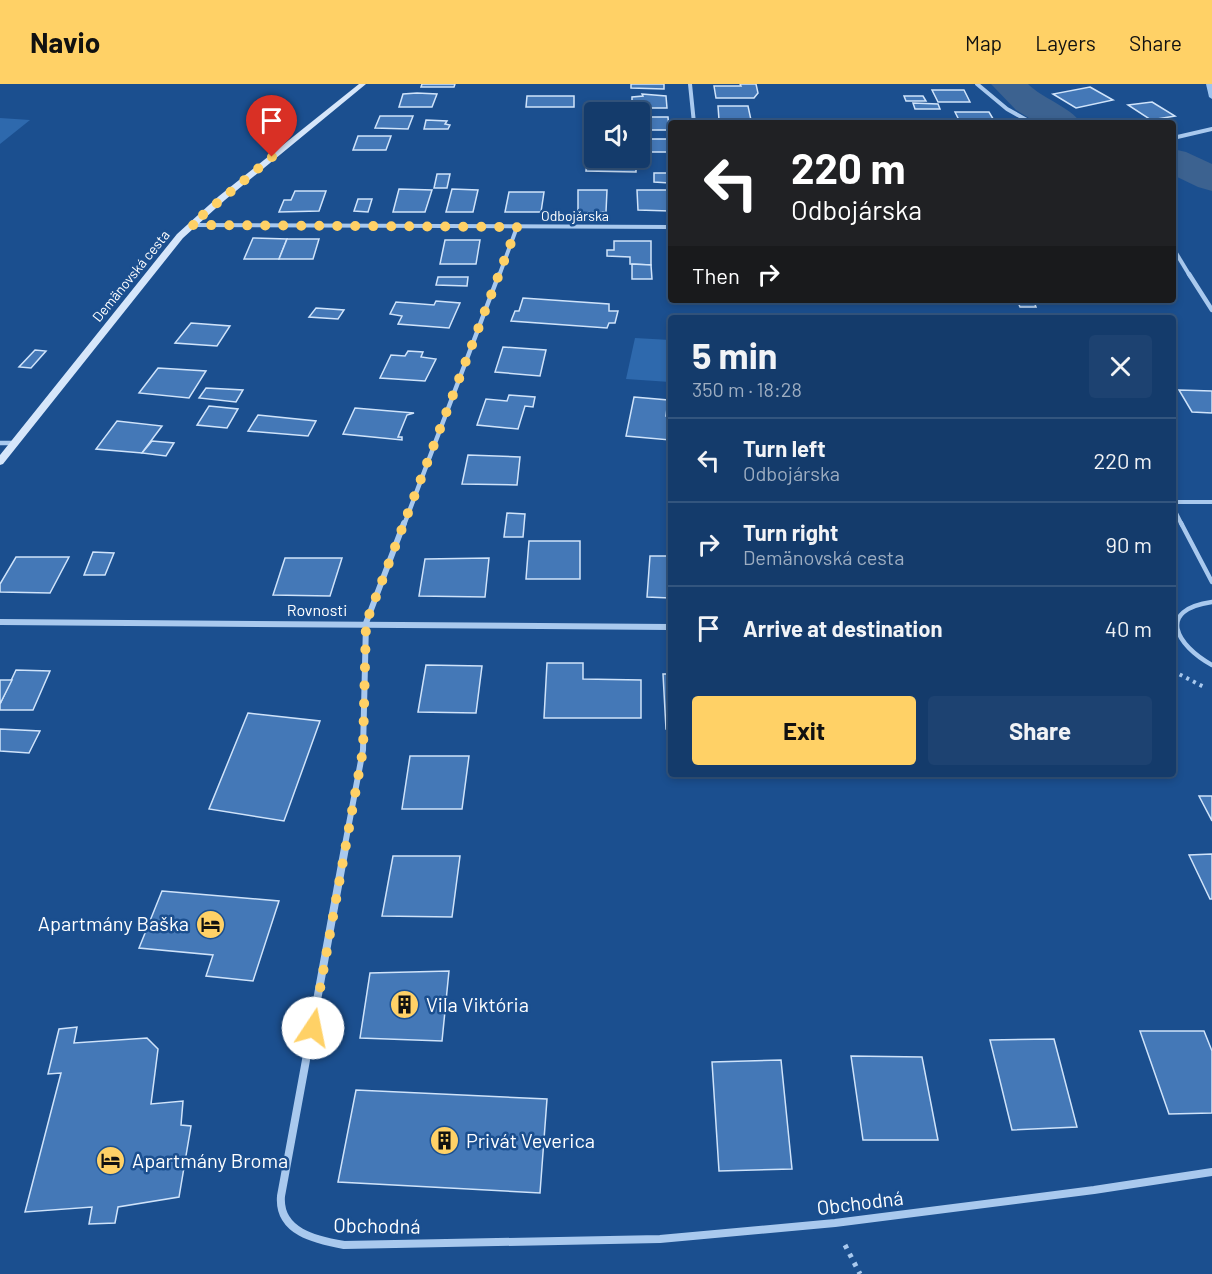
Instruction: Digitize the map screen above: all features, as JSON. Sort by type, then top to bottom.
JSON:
[{"type":"main road","name":"Demänovská cesta","points":[[0,462],[191,225],[363,84]]},
{"type":"street","points":[[690,84],[694,120]]},
{"type":"street","points":[[977,84],[1007,109],[1027,120]]},
{"type":"street","points":[[1176,137],[1212,129]]},
{"type":"street","name":"Odbojárska","points":[[191,225],[668,227]]},
{"type":"street","name":"Obchodná","points":[[517,227],[366,623],[363,750],[282,1184],[280,1207],[288,1223],[300,1234],[316,1241],[344,1245],[660,1239],[835,1223],[1094,1190],[1212,1172]]},
{"type":"street","points":[[1176,253],[1212,310]]},
{"type":"street","points":[[0,443],[15,443]]},
{"type":"street","name":"Rovnosti","points":[[0,622],[668,627]]},
{"type":"lane","points":[[1176,502],[1212,502]]},
{"type":"lane","points":[[1176,513],[1212,582]]},
{"type":"lane","points":[[1212,602],[1190,604],[1177,616],[1176,625],[1186,646],[1212,665]]},
{"type":"path","points":[[1176,673],[1199,686],[1212,688]]},
{"type":"path","points":[[835,1223],[860,1274]]},
{"type":"shaded area","points":[[0,118],[30,120],[0,144]]},
{"type":"shaded area","points":[[635,338],[668,340],[668,382],[626,379]]},
{"type":"building","points":[[422,84],[455,84],[454,87],[421,87]]},
{"type":"building","points":[[631,84],[664,84],[664,89],[631,88]]},
{"type":"building","points":[[740,84],[756,84],[758,93],[754,98],[716,98],[714,86],[741,86]]},
{"type":"building","points":[[1090,87],[1113,100],[1076,108],[1053,94]]},
{"type":"building","points":[[932,90],[964,90],[970,102],[938,102]]},
{"type":"building","points":[[403,94],[437,94],[432,107],[399,107]]},
{"type":"building","points":[[642,94],[666,96],[667,108],[650,108],[650,102],[632,102],[632,97],[643,96]]},
{"type":"building","points":[[527,96],[574,96],[574,107],[526,107]]},
{"type":"building","points":[[904,96],[923,96],[926,101],[906,101]]},
{"type":"building","points":[[1152,102],[1175,116],[1151,120],[1128,105]]},
{"type":"building","points":[[913,103],[938,104],[940,109],[915,109]]},
{"type":"building","points":[[718,106],[748,106],[751,120],[719,120]]},
{"type":"building","points":[[955,112],[989,112],[994,120],[959,120]]},
{"type":"building","points":[[380,116],[413,116],[408,129],[375,128]]},
{"type":"building","points":[[650,117],[668,117],[668,130],[650,130]]},
{"type":"building","points":[[426,120],[447,121],[445,124],[450,125],[448,129],[424,129]]},
{"type":"building","points":[[358,136],[391,136],[386,150],[353,150]]},
{"type":"building","points":[[650,139],[668,139],[668,152],[650,152]]},
{"type":"building","points":[[586,168],[636,168],[636,172],[586,171]]},
{"type":"building","points":[[654,173],[668,173],[668,183],[654,182]]},
{"type":"building","points":[[437,174],[450,174],[447,188],[434,188]]},
{"type":"building","points":[[399,189],[432,190],[425,212],[393,212]]},
{"type":"building","points":[[452,189],[478,190],[473,212],[446,212]]},
{"type":"building","points":[[578,190],[607,190],[606,212],[578,213]]},
{"type":"building","points":[[637,190],[668,190],[668,211],[638,210]]},
{"type":"building","points":[[295,191],[326,191],[319,211],[279,212],[284,200],[291,200]]},
{"type":"building","points":[[509,192],[544,192],[541,212],[505,212]]},
{"type":"building","points":[[358,199],[372,199],[368,212],[354,211]]},
{"type":"building","points":[[253,238],[287,239],[279,259],[244,259]]},
{"type":"building","points":[[287,239],[319,239],[313,259],[279,259]]},
{"type":"building","points":[[445,240],[480,240],[476,264],[440,264]]},
{"type":"building","points":[[614,241],[651,241],[651,265],[630,264],[630,257],[607,256],[607,250],[614,250]]},
{"type":"building","points":[[632,264],[651,265],[652,279],[632,279]]},
{"type":"building","points":[[438,277],[468,277],[467,286],[436,285]]},
{"type":"building","points":[[523,298],[609,304],[609,311],[618,311],[615,323],[609,323],[607,328],[511,321],[515,311],[519,311]]},
{"type":"building","points":[[436,301],[460,303],[449,328],[398,324],[402,316],[390,314],[396,302],[434,305]]},
{"type":"building","points":[[1018,303],[1034,303],[1036,307],[1020,307]]},
{"type":"building","points":[[316,308],[344,310],[338,319],[309,317]]},
{"type":"building","points":[[191,323],[230,326],[217,346],[175,343]]},
{"type":"building","points":[[503,347],[546,350],[540,376],[495,372]]},
{"type":"building","points":[[35,350],[46,351],[31,368],[19,367]]},
{"type":"building","points":[[408,351],[423,352],[421,357],[436,359],[425,381],[380,378],[391,355],[405,356]]},
{"type":"building","points":[[158,368],[206,371],[189,398],[139,393]]},
{"type":"building","points":[[206,388],[243,390],[236,402],[199,398]]},
{"type":"building","points":[[1179,390],[1212,391],[1212,413],[1192,412]]},
{"type":"building","points":[[509,395],[535,397],[533,407],[525,406],[518,429],[477,425],[486,399],[507,401]]},
{"type":"building","points":[[634,397],[668,400],[666,416],[668,416],[668,440],[626,436]]},
{"type":"building","points":[[209,406],[238,409],[227,428],[197,425]]},
{"type":"building","points":[[355,408],[414,413],[407,415],[398,437],[402,437],[402,440],[343,434]]},
{"type":"building","points":[[258,415],[316,421],[308,436],[248,431]]},
{"type":"building","points":[[117,421],[162,426],[142,453],[96,449]]},
{"type":"building","points":[[152,441],[174,443],[166,456],[142,453]]},
{"type":"building","points":[[468,455],[520,457],[517,485],[462,484]]},
{"type":"building","points":[[507,513],[525,514],[523,537],[504,537]]},
{"type":"building","points":[[529,541],[580,541],[580,579],[526,579]]},
{"type":"building","points":[[93,552],[114,553],[105,575],[84,575]]},
{"type":"building","points":[[650,556],[668,556],[668,598],[647,597]]},
{"type":"building","points":[[16,557],[69,557],[50,593],[0,592],[0,584]]},
{"type":"building","points":[[285,558],[342,558],[330,596],[273,595]]},
{"type":"building","points":[[489,558],[485,597],[419,596],[425,559]]},
{"type":"building","points":[[547,663],[583,663],[583,679],[641,680],[641,718],[544,718]]},
{"type":"building","points":[[426,665],[482,666],[476,713],[418,712]]},
{"type":"building","points":[[16,670],[50,671],[33,710],[0,710],[0,704]]},
{"type":"building","points":[[663,674],[668,674],[668,729],[666,729]]},
{"type":"building","points":[[0,680],[12,680],[0,704]]},
{"type":"building","points":[[248,713],[320,721],[284,821],[209,809]]},
{"type":"building","points":[[0,729],[40,731],[29,753],[0,751]]},
{"type":"building","points":[[410,756],[469,756],[462,809],[402,809]]},
{"type":"building","points":[[1199,796],[1212,796],[1212,821]]},
{"type":"building","points":[[1212,854],[1212,899],[1210,899],[1189,855]]},
{"type":"building","points":[[393,856],[460,856],[452,917],[382,916]]},
{"type":"building","name":"Apartmány Baška","points":[[162,891],[279,901],[253,981],[206,976],[213,955],[139,948]]},
{"type":"building","name":"Vila Viktória","points":[[449,971],[442,1041],[360,1038],[370,973]]},
{"type":"building","name":"Apartmány Broma","points":[[77,1027],[74,1043],[147,1038],[158,1049],[151,1104],[183,1101],[181,1125],[191,1126],[179,1197],[118,1207],[115,1223],[89,1224],[92,1207],[25,1212],[61,1073],[48,1074],[59,1029]]},
{"type":"building","points":[[1140,1031],[1204,1031],[1212,1051],[1212,1113],[1169,1114]]},
{"type":"building","points":[[1054,1039],[1077,1127],[1012,1130],[990,1040]]},
{"type":"building","points":[[851,1056],[922,1057],[938,1140],[863,1140]]},
{"type":"building","points":[[781,1060],[792,1169],[719,1171],[712,1062]]},
{"type":"building","name":"Privát Veverica","points":[[356,1090],[547,1099],[540,1193],[338,1182]]},
{"type":"waterway","points":[[1008,84],[1028,103],[1058,120]]},
{"type":"waterway","points":[[1209,84],[1212,97]]},
{"type":"waterway","points":[[1176,161],[1212,179]]},
{"type":"place","name":"Apartmány Baška","points":[[210,924]]},
{"type":"place","name":"Vila Viktória","points":[[405,1005]]},
{"type":"place","name":"Privát Veverica","points":[[445,1141]]},
{"type":"place","name":"Apartmány Broma","points":[[111,1161]]},
{"type":"route","points":[[272,157],[191,225],[517,227],[366,623],[363,750],[313,1028]]}]
